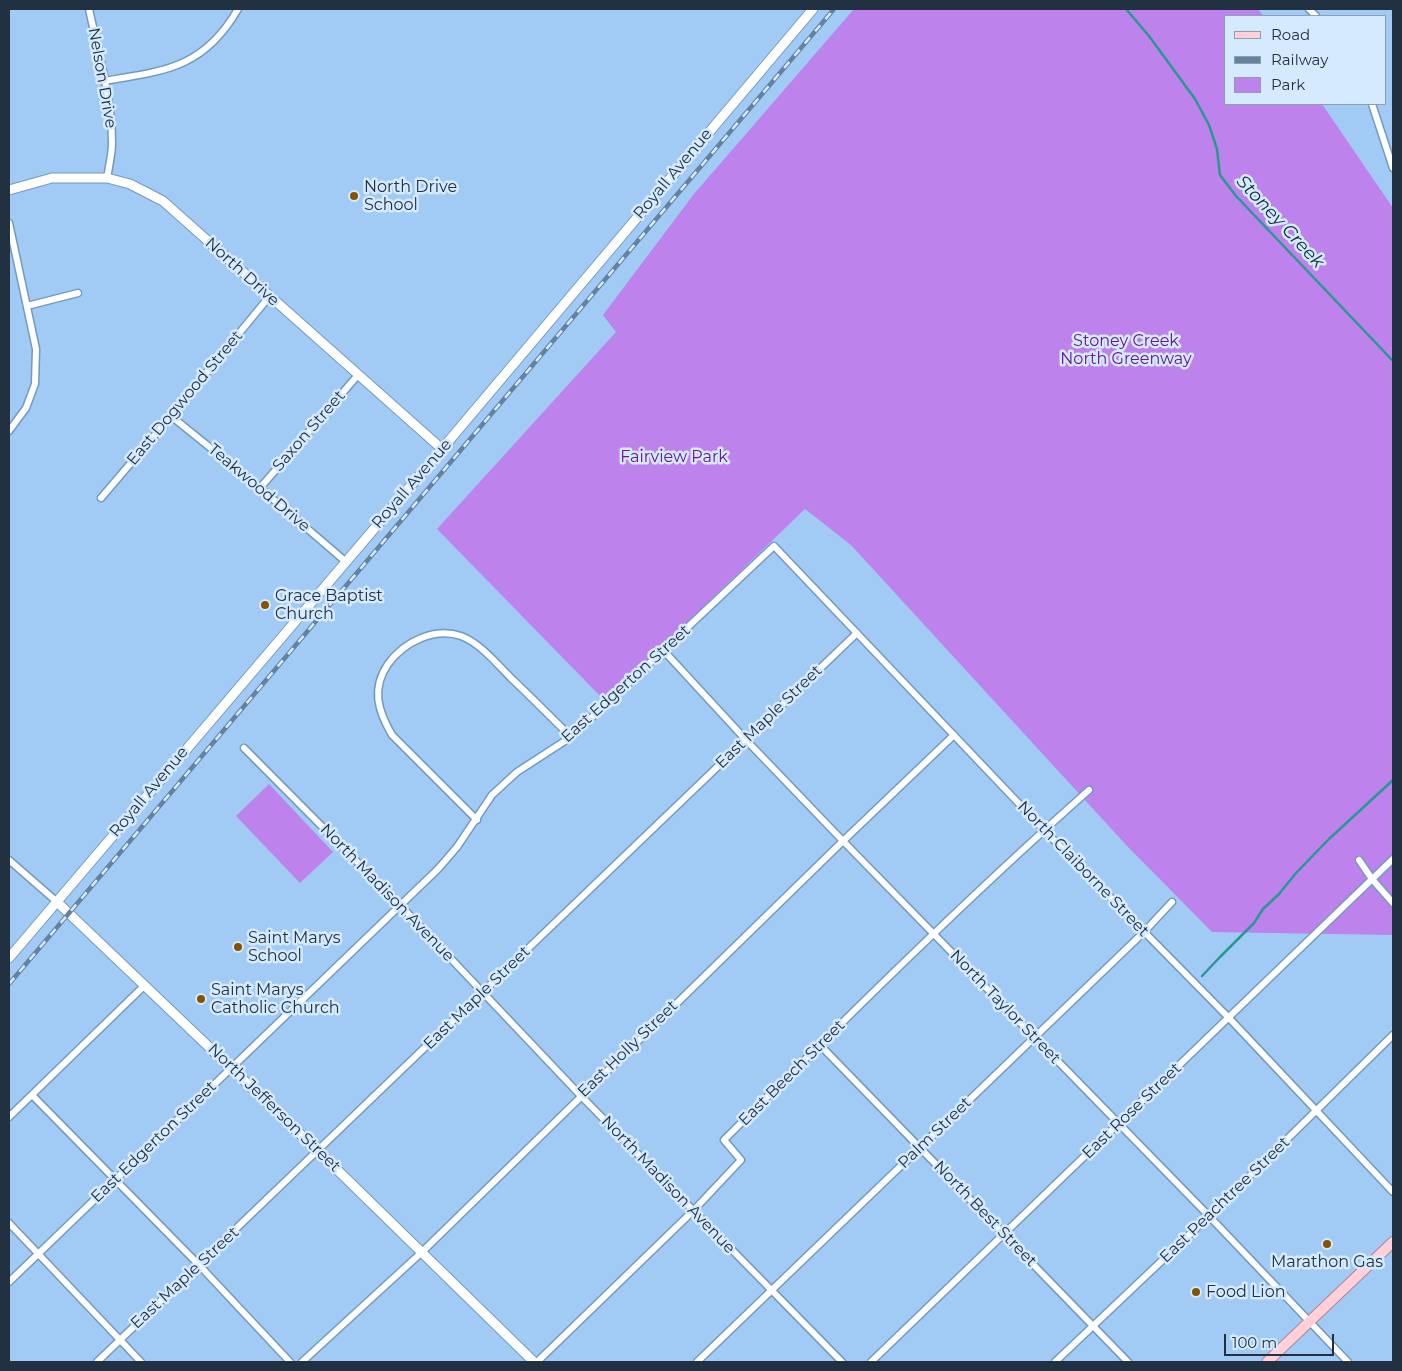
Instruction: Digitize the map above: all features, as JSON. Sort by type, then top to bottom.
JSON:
[{"type":"main road","points":[[1267,1362],[1393,1242]]},
{"type":"street","name":"Nelson Drive","points":[[89,9],[112,129],[112,146],[107,178]]},
{"type":"street","points":[[104,81],[160,72],[182,64],[204,51],[218,38],[238,9]]},
{"type":"street","name":"Royall Avenue","points":[[9,958],[813,9]]},
{"type":"street","points":[[1372,105],[1393,168]]},
{"type":"street","name":"North Drive","points":[[9,190],[52,178],[107,178],[130,184],[163,201],[442,449]]},
{"type":"street","points":[[9,223],[36,349],[35,384],[26,408],[9,431]]},
{"type":"street","points":[[27,306],[78,293]]},
{"type":"street","name":"East Dogwood Street","points":[[101,498],[269,297]]},
{"type":"street","name":"Saxon Street","points":[[260,488],[358,375]]},
{"type":"street","name":"Teakwood Drive","points":[[171,416],[260,488],[345,561]]},
{"type":"street","name":"North Claiborne Street","points":[[774,546],[1044,830],[1229,1018],[1393,1192]]},
{"type":"street","name":"East Edgerton Street","points":[[9,1282],[438,869],[458,847],[492,795],[517,772],[571,737],[774,546]]},
{"type":"street","name":"East Maple Street","points":[[98,1362],[319,1152],[857,633]]},
{"type":"street","points":[[477,820],[392,735],[382,718],[378,698],[381,675],[393,657],[412,640],[433,634],[451,634],[463,637],[480,648],[571,737]]},
{"type":"street","name":"North Taylor Street","points":[[664,651],[843,841],[1209,1216],[1348,1362]]},
{"type":"street","name":"East Holly Street","points":[[302,1362],[422,1252],[954,735]]},
{"type":"street","name":"North Madison Avenue","points":[[244,748],[400,905],[581,1096],[842,1362]]},
{"type":"street","name":"East Beech Street","points":[[535,1362],[694,1210],[741,1160],[724,1140],[935,934],[1044,830],[1089,790]]},
{"type":"street","name":"East Rose Street","points":[[870,1362],[1393,859]]},
{"type":"street","name":"North Jefferson Street","points":[[9,860],[146,985],[535,1362]]},
{"type":"street","points":[[1359,860],[1372,879],[1393,903]]},
{"type":"street","name":"Palm Street","points":[[697,1362],[1144,932],[1172,902]]},
{"type":"street","points":[[9,1117],[146,985]]},
{"type":"street","name":"East Peachtree Street","points":[[1055,1362],[1209,1216],[1393,1035]]},
{"type":"street","name":"North Best Street","points":[[820,1045],[1128,1362]]},
{"type":"street","points":[[32,1095],[199,1265],[290,1362]]},
{"type":"street","points":[[9,1223],[141,1362]]},
{"type":"green space","name":"Stoney Creek North Greenway","points":[[854,9],[1258,9],[1262,15],[1224,15],[1224,105],[1323,105],[1393,208],[1393,935],[1212,932],[1128,847],[851,545],[805,509],[605,701],[437,529],[616,332],[603,315],[694,194]]},
{"type":"green space","points":[[269,784],[333,852],[300,883],[236,816]]},
{"type":"waterway","name":"Stoney Creek","points":[[1126,9],[1149,36],[1195,99],[1209,125],[1217,149],[1220,175],[1236,196],[1393,361]]},
{"type":"waterway","points":[[1202,976],[1254,923],[1263,909],[1329,839],[1393,780]]},
{"type":"railway","points":[[9,984],[834,9]]},
{"type":"place","name":"North Drive School","points":[[354,196]]},
{"type":"place","name":"Grace Baptist Church","points":[[265,605]]},
{"type":"place","name":"Saint Marys School","points":[[238,947]]},
{"type":"place","name":"Saint Marys Catholic Church","points":[[201,999]]},
{"type":"place","name":"Marathon Gas","points":[[1327,1244]]},
{"type":"place","name":"Food Lion","points":[[1196,1292]]},
{"type":"park label","name":"Fairview Park","points":[[674,457]]}]
